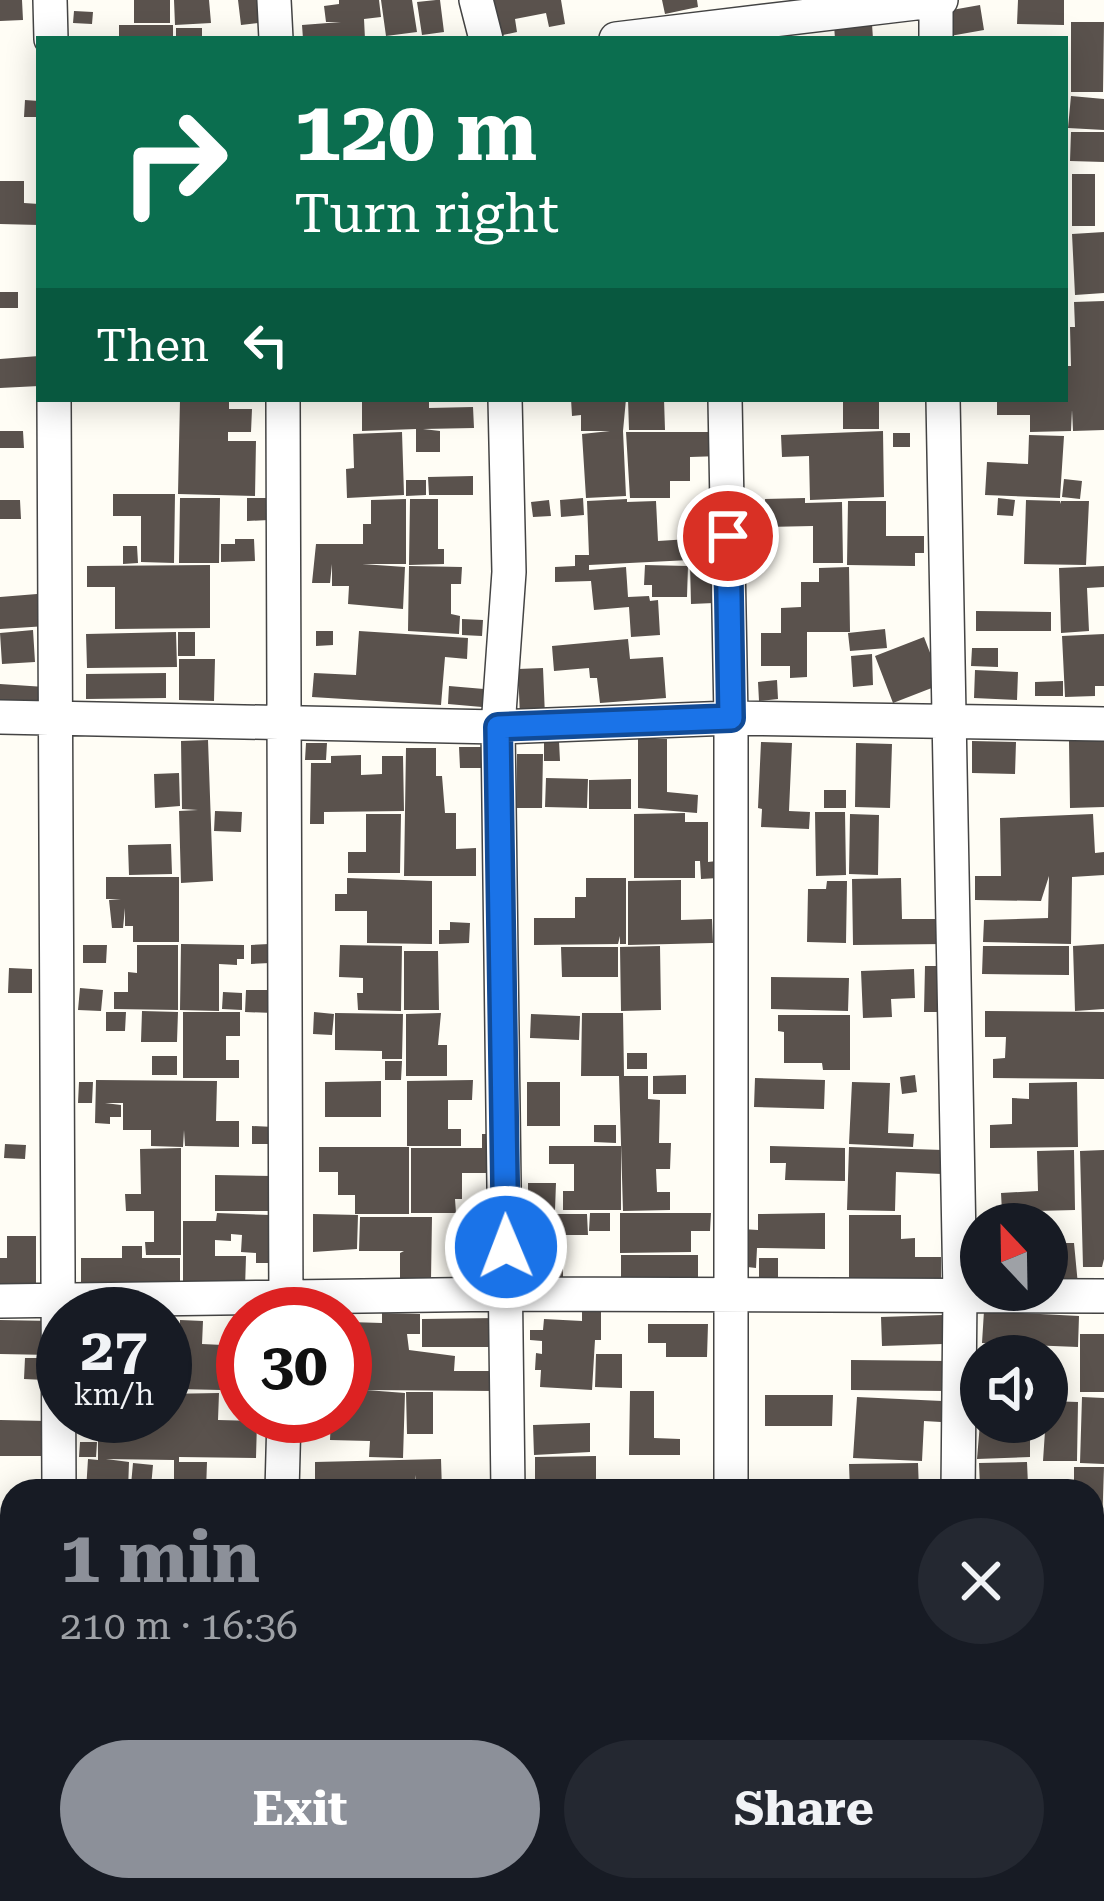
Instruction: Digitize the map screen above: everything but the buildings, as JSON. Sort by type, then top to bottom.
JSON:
[{"type":"street","points":[[50,0],[51,36]]},
{"type":"street","points":[[274,0],[276,36]]},
{"type":"street","points":[[476,0],[485,36]]},
{"type":"street","points":[[667,36],[938,1],[936,36]]},
{"type":"street","points":[[54,402],[58,1287]]},
{"type":"street","points":[[284,402],[287,1287]]},
{"type":"street","points":[[506,402],[509,572],[498,727],[508,1479]]},
{"type":"street","points":[[725,402],[731,718],[731,1479]]},
{"type":"street","points":[[944,402],[960,1294],[958,1479]]},
{"type":"street","points":[[0,717],[498,727],[731,718],[1104,724]]},
{"type":"street","points":[[372,1301],[507,1294],[960,1294]]},
{"type":"street","points":[[1068,1296],[1104,1296]]},
{"type":"street","points":[[0,1301],[36,1300]]},
{"type":"street","points":[[59,1443],[59,1479]]},
{"type":"street","points":[[282,1479],[283,1443]]},
{"type":"route","points":[[506,1247],[498,727],[731,718],[728,536]]}]
